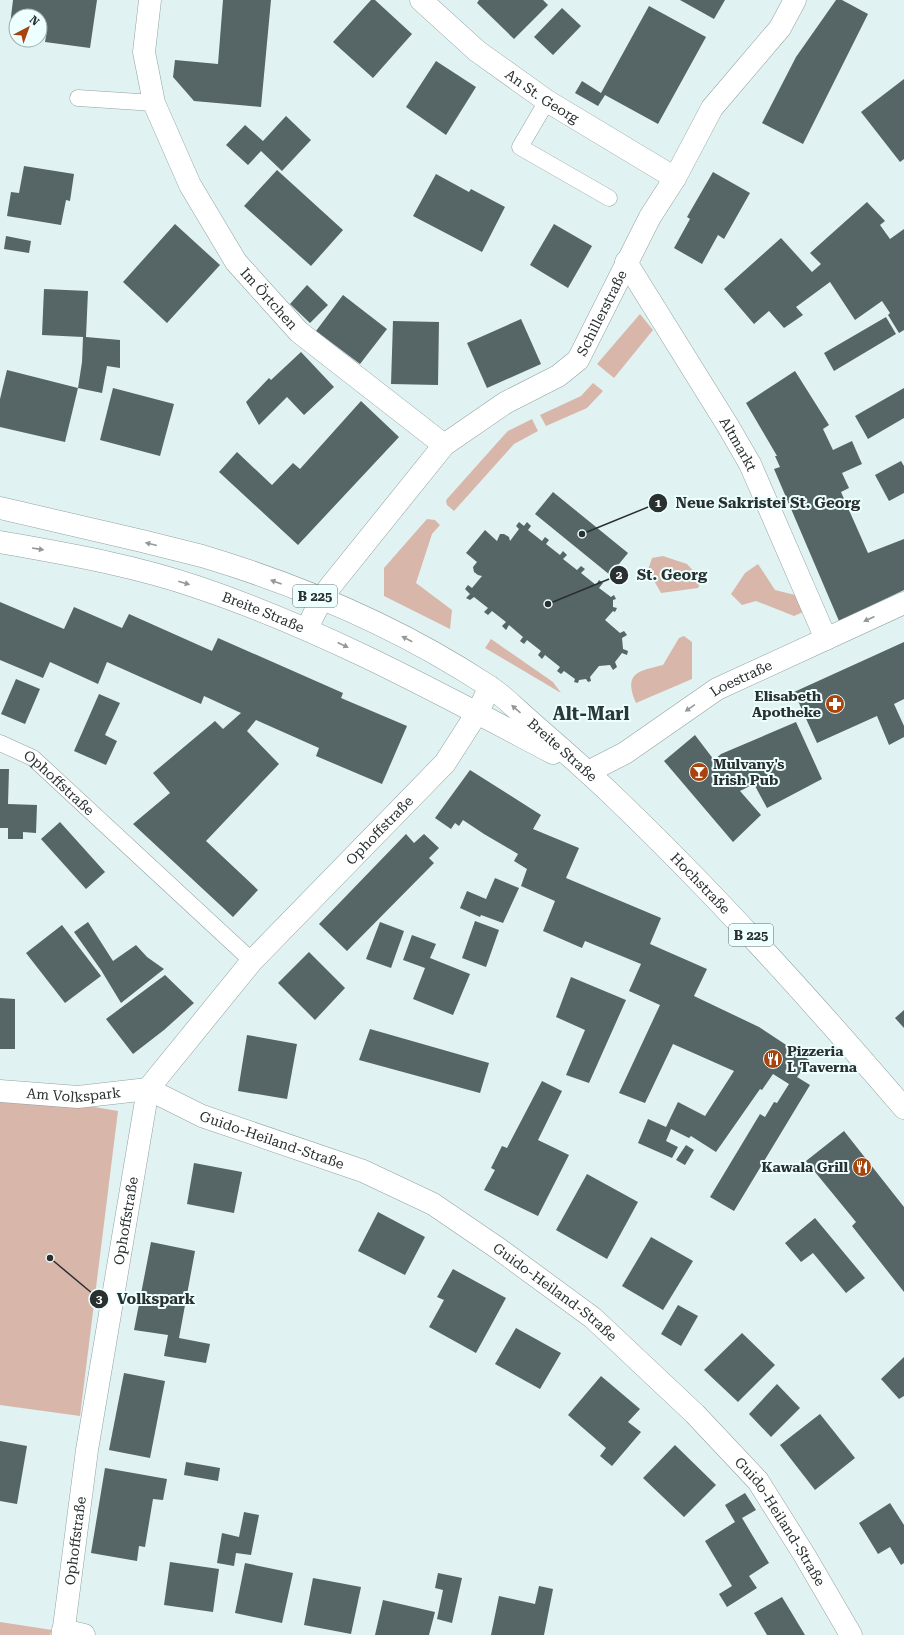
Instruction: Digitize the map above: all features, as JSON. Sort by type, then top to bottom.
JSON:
[{"type":"street","name":"Im Örtchen","points":[[150,0],[144,52],[154,103],[190,185],[236,262],[299,332],[444,445]]},
{"type":"street","name":"An St. Georg","points":[[420,0],[477,52],[547,101],[675,178]]},
{"type":"street","name":"Schillerstraße","points":[[307,628],[328,588],[444,445],[505,403],[558,376],[578,360],[626,262],[650,217],[675,178],[712,108],[780,28],[795,0]]},
{"type":"street","name":"Altmarkt","points":[[626,262],[724,419],[750,464],[826,639]]},
{"type":"street","name":"Breite Straße","points":[[0,508],[202,556],[322,598],[358,614],[446,660],[490,687],[588,772]]},
{"type":"street","name":"Breite Straße","points":[[0,542],[120,565],[197,587],[307,628],[393,668],[588,772]]},
{"type":"street","name":"Loestraße","points":[[588,772],[625,753],[717,689],[904,603]]},
{"type":"street","name":"Ophoffstraße","points":[[70,1633],[87,1450],[148,1089],[252,961],[445,763],[477,713],[490,687]]},
{"type":"street","name":"Hochstraße","points":[[588,772],[659,840],[757,942],[836,1028],[904,1108]]},
{"type":"street","name":"Am Volkspark","points":[[0,1091],[78,1097],[148,1089]]},
{"type":"street","name":"Guido-Heiland-Straße","points":[[148,1089],[202,1116],[362,1171],[433,1204],[499,1249],[593,1318],[695,1414],[758,1481],[805,1556],[851,1635]]},
{"type":"lane","points":[[78,98],[154,103]]},
{"type":"lane","points":[[547,101],[520,147],[609,198]]},
{"type":"lane","name":"Ophoffstraße","points":[[0,744],[33,758],[252,961]]},
{"type":"shaded area","points":[[640,314],[653,330],[614,378],[597,364]]},
{"type":"shaded area","points":[[593,383],[603,391],[587,408],[546,426],[540,415],[581,396]]},
{"type":"shaded area","points":[[532,419],[538,431],[514,444],[454,511],[447,505],[447,499],[505,434]]},
{"type":"shaded area","points":[[427,519],[435,520],[440,525],[432,534],[416,583],[452,610],[450,629],[384,596],[384,568]]},
{"type":"shaded area","points":[[663,556],[687,564],[702,580],[698,588],[661,593],[648,570],[652,558]]},
{"type":"shaded area","points":[[758,564],[775,590],[795,595],[803,612],[794,616],[756,601],[742,605],[731,594],[745,573]]},
{"type":"shaded area","points":[[684,636],[692,642],[692,679],[636,703],[632,693],[632,679],[635,675],[646,669],[663,665],[679,638]]},
{"type":"shaded area","points":[[491,639],[553,682],[561,693],[485,648]]},
{"type":"shaded area","points":[[0,1091],[118,1111],[80,1416],[0,1405]]},
{"type":"shaded area","points":[[0,1622],[52,1630],[50,1635],[0,1635]]},
{"type":"building","points":[[13,0],[97,0],[90,48],[48,42],[48,8],[12,8]]},
{"type":"building","points":[[223,0],[271,0],[261,107],[194,101],[173,77],[175,60],[218,64]]},
{"type":"building","points":[[371,0],[375,0],[412,34],[373,78],[333,42]]},
{"type":"building","points":[[479,0],[543,0],[548,5],[514,39],[477,3]]},
{"type":"building","points":[[680,0],[725,0],[714,19]]},
{"type":"building","points":[[836,0],[842,0],[868,14],[803,144],[762,123],[796,57]]},
{"type":"building","points":[[649,6],[706,37],[658,124],[605,95],[598,106],[575,93],[582,81],[601,93]]},
{"type":"building","points":[[562,8],[581,26],[553,55],[534,37]]},
{"type":"building","points":[[436,61],[476,87],[446,135],[406,107]]},
{"type":"building","points":[[904,79],[904,159],[900,162],[861,112]]},
{"type":"building","points":[[286,116],[311,140],[282,171],[261,151],[248,165],[226,145],[245,125],[263,141]]},
{"type":"building","points":[[24,166],[74,174],[70,201],[66,200],[61,225],[7,216],[11,192],[19,193]]},
{"type":"building","points":[[277,170],[343,230],[311,266],[244,206]]},
{"type":"building","points":[[713,172],[750,193],[724,239],[718,235],[702,264],[674,248],[690,219],[687,217]]},
{"type":"building","points":[[436,174],[469,192],[471,189],[505,207],[482,252],[413,216]]},
{"type":"building","points":[[867,202],[885,221],[880,225],[890,239],[904,229],[904,330],[899,333],[888,315],[890,313],[882,301],[855,320],[830,282],[796,307],[803,315],[784,328],[769,311],[754,324],[724,289],[781,238],[812,272],[821,264],[810,253]]},
{"type":"building","points":[[175,224],[220,265],[167,323],[123,282]]},
{"type":"building","points":[[554,224],[592,246],[568,288],[530,265]]},
{"type":"building","points":[[6,236],[31,241],[29,253],[4,249]]},
{"type":"building","points":[[307,285],[328,305],[310,323],[290,304]]},
{"type":"building","points":[[44,289],[88,291],[86,337],[120,340],[120,368],[107,366],[102,393],[78,388],[82,362],[83,337],[42,335]]},
{"type":"building","points":[[343,295],[387,329],[360,364],[316,331]]},
{"type":"building","points":[[886,317],[896,334],[834,371],[824,353]]},
{"type":"building","points":[[521,319],[541,364],[487,388],[467,343]]},
{"type":"building","points":[[393,321],[439,322],[438,385],[391,384]]},
{"type":"building","points":[[301,352],[334,387],[304,415],[287,397],[259,425],[246,402],[269,378],[271,380]]},
{"type":"building","points":[[7,370],[78,388],[65,442],[0,427],[0,399]]},
{"type":"building","points":[[795,371],[829,425],[823,429],[833,450],[852,441],[862,464],[842,473],[849,488],[841,492],[868,553],[904,539],[904,590],[839,621],[774,469],[780,467],[775,456],[777,456],[746,403]]},
{"type":"building","points":[[113,388],[174,404],[160,456],[100,440]]},
{"type":"building","points":[[904,388],[904,418],[868,439],[855,416]]},
{"type":"building","points":[[361,401],[399,437],[298,545],[219,472],[237,452],[272,485],[293,463],[300,469]]},
{"type":"building","points":[[901,461],[904,466],[904,493],[889,501],[875,475]]},
{"type":"building","points":[[553,492],[628,553],[610,575],[535,514]]},
{"type":"building","points":[[519,522],[524,526],[527,522],[531,526],[528,530],[542,541],[545,537],[549,540],[546,544],[560,555],[563,551],[567,555],[563,559],[577,570],[581,566],[585,569],[581,573],[596,585],[599,580],[603,583],[599,588],[611,597],[614,595],[616,599],[613,600],[613,607],[617,608],[615,612],[613,611],[605,620],[620,633],[624,631],[627,635],[622,638],[623,649],[628,651],[627,655],[622,653],[615,662],[617,667],[613,670],[610,665],[599,666],[590,677],[591,681],[588,682],[586,679],[579,680],[578,683],[574,682],[575,679],[564,671],[561,674],[557,671],[560,667],[545,655],[542,659],[538,655],[541,651],[527,640],[524,644],[520,641],[523,637],[509,625],[506,630],[502,626],[506,622],[492,611],[488,615],[484,612],[488,608],[474,597],[470,600],[466,598],[470,594],[465,589],[468,585],[472,588],[482,576],[474,572],[473,567],[477,562],[466,553],[485,530],[497,541],[500,534],[504,534],[509,537],[510,541],[519,529],[516,526]]},
{"type":"building","points":[[0,602],[64,629],[74,607],[122,628],[129,614],[212,651],[218,638],[343,693],[341,698],[407,726],[382,784],[316,756],[319,748],[256,720],[247,731],[279,764],[206,841],[258,890],[233,917],[133,824],[170,793],[153,773],[215,721],[223,729],[241,713],[204,696],[201,704],[107,662],[98,684],[50,662],[43,678],[0,660]]},
{"type":"building","points":[[904,642],[904,699],[894,704],[904,726],[904,737],[889,745],[877,716],[817,743],[794,692]]},
{"type":"building","points":[[16,679],[40,689],[25,724],[1,714]]},
{"type":"building","points":[[99,694],[120,703],[105,735],[117,741],[106,765],[74,751]]},
{"type":"building","points":[[796,722],[822,779],[767,808],[754,784],[740,791],[761,815],[733,842],[664,761],[695,735],[714,760],[721,754]]},
{"type":"building","points":[[0,769],[9,769],[8,804],[37,805],[36,833],[23,832],[23,839],[8,839],[8,828],[0,828]]},
{"type":"building","points":[[470,770],[541,815],[533,829],[579,848],[566,878],[661,918],[650,944],[707,969],[694,996],[759,1027],[809,1060],[797,1077],[810,1085],[734,1211],[710,1197],[760,1114],[765,1117],[774,1102],[777,1103],[789,1084],[773,1074],[762,1090],[760,1089],[716,1152],[691,1136],[689,1138],[671,1129],[666,1141],[678,1147],[672,1158],[638,1143],[648,1119],[666,1127],[678,1102],[705,1116],[734,1071],[673,1044],[645,1103],[619,1093],[660,1005],[629,991],[641,964],[585,941],[582,948],[543,931],[555,901],[521,886],[527,869],[514,861],[518,854],[463,820],[459,826],[455,823],[451,829],[435,818]]},
{"type":"building","points":[[60,822],[105,872],[86,889],[41,839]]},
{"type":"building","points":[[406,834],[414,843],[424,834],[439,848],[429,858],[434,863],[347,951],[319,924]]},
{"type":"building","points":[[495,878],[519,888],[503,923],[481,915],[480,917],[460,908],[467,891],[486,899]]},
{"type":"building","points":[[475,921],[499,930],[486,967],[462,958]]},
{"type":"building","points":[[88,922],[113,961],[136,945],[147,957],[164,969],[121,1003],[101,970],[74,932]]},
{"type":"building","points":[[380,922],[404,931],[391,968],[366,959]]},
{"type":"building","points":[[62,925],[101,976],[65,1003],[26,953]]},
{"type":"building","points":[[412,935],[436,944],[430,958],[470,974],[453,1015],[413,999],[425,968],[403,960]]},
{"type":"building","points":[[309,952],[345,988],[315,1020],[278,983]]},
{"type":"building","points":[[165,975],[194,1003],[164,1030],[133,1054],[106,1019]]},
{"type":"building","points":[[571,977],[626,1000],[589,1083],[566,1075],[585,1030],[556,1017]]},
{"type":"building","points":[[0,998],[15,999],[15,1049],[0,1049]]},
{"type":"building","points":[[904,1010],[904,1028],[895,1018]]},
{"type":"building","points":[[370,1029],[489,1063],[480,1093],[359,1060]]},
{"type":"building","points":[[247,1035],[297,1044],[287,1099],[238,1091]]},
{"type":"building","points":[[542,1081],[562,1091],[538,1140],[569,1155],[538,1216],[484,1190],[495,1170],[491,1168],[502,1146],[507,1148]]},
{"type":"building","points":[[844,1131],[904,1207],[904,1292],[852,1226],[856,1222],[806,1161]]},
{"type":"building","points":[[686,1145],[694,1150],[685,1165],[676,1160]]},
{"type":"building","points":[[194,1163],[242,1172],[234,1213],[187,1204]]},
{"type":"building","points":[[587,1174],[638,1202],[607,1259],[556,1230]]},
{"type":"building","points":[[378,1212],[425,1237],[405,1275],[358,1251]]},
{"type":"building","points":[[815,1218],[865,1278],[846,1293],[813,1253],[801,1262],[785,1243]]},
{"type":"building","points":[[651,1237],[693,1261],[663,1310],[622,1286]]},
{"type":"building","points":[[151,1242],[195,1251],[179,1338],[210,1344],[206,1363],[164,1356],[168,1335],[134,1330]]},
{"type":"building","points":[[453,1269],[506,1298],[476,1353],[429,1327],[444,1300],[437,1297]]},
{"type":"building","points":[[678,1305],[698,1316],[681,1346],[661,1334]]},
{"type":"building","points":[[516,1328],[561,1353],[540,1389],[495,1364]]},
{"type":"building","points":[[742,1333],[775,1365],[738,1402],[704,1370]]},
{"type":"building","points":[[904,1357],[904,1396],[899,1399],[881,1379]]},
{"type":"building","points":[[124,1373],[165,1381],[150,1458],[109,1450]]},
{"type":"building","points":[[601,1376],[640,1409],[628,1422],[641,1432],[612,1466],[600,1456],[606,1448],[568,1415]]},
{"type":"building","points":[[777,1384],[800,1408],[771,1437],[749,1414]]},
{"type":"building","points":[[820,1414],[855,1458],[815,1490],[780,1445]]},
{"type":"building","points":[[0,1441],[27,1446],[17,1504],[0,1501]]},
{"type":"building","points":[[675,1445],[716,1485],[684,1517],[643,1478]]},
{"type":"building","points":[[186,1462],[220,1468],[218,1481],[184,1475]]},
{"type":"building","points":[[105,1468],[167,1479],[163,1500],[153,1499],[145,1547],[139,1546],[137,1561],[91,1553]]},
{"type":"building","points":[[745,1493],[756,1510],[742,1518],[769,1563],[749,1576],[757,1588],[727,1607],[719,1594],[732,1586],[705,1541],[735,1522],[725,1505]]},
{"type":"building","points":[[890,1503],[904,1525],[904,1563],[901,1565],[890,1547],[878,1554],[859,1523]]},
{"type":"building","points":[[244,1512],[259,1515],[251,1555],[236,1553],[234,1566],[217,1563],[222,1533],[239,1537]]},
{"type":"building","points":[[170,1562],[219,1569],[213,1612],[164,1605]]},
{"type":"building","points":[[245,1563],[293,1573],[282,1623],[235,1613]]},
{"type":"building","points":[[438,1573],[462,1578],[452,1623],[437,1619],[443,1590],[435,1588]]},
{"type":"building","points":[[313,1578],[361,1587],[351,1634],[304,1625]]},
{"type":"building","points":[[539,1586],[553,1589],[544,1635],[491,1635],[499,1596],[535,1604]]},
{"type":"building","points":[[782,1597],[805,1635],[767,1635],[754,1613]]},
{"type":"building","points":[[383,1600],[435,1612],[429,1635],[375,1635]]},
{"type":"place","name":"Neue Sakristei St. Georg","points":[[582,534]]},
{"type":"place","name":"St. Georg","points":[[548,604]]},
{"type":"place","name":"Elisabeth Apotheke","points":[[835,704]]},
{"type":"place","name":"Mulvany's Irish Pub","points":[[699,772]]},
{"type":"place","name":"Pizzeria L Taverna","points":[[773,1059]]},
{"type":"place","name":"Kawala Grill","points":[[862,1167]]},
{"type":"place","name":"Volkspark","points":[[50,1258]]},
{"type":"district","name":"Alt-Marl","points":[[591,714]]}]
